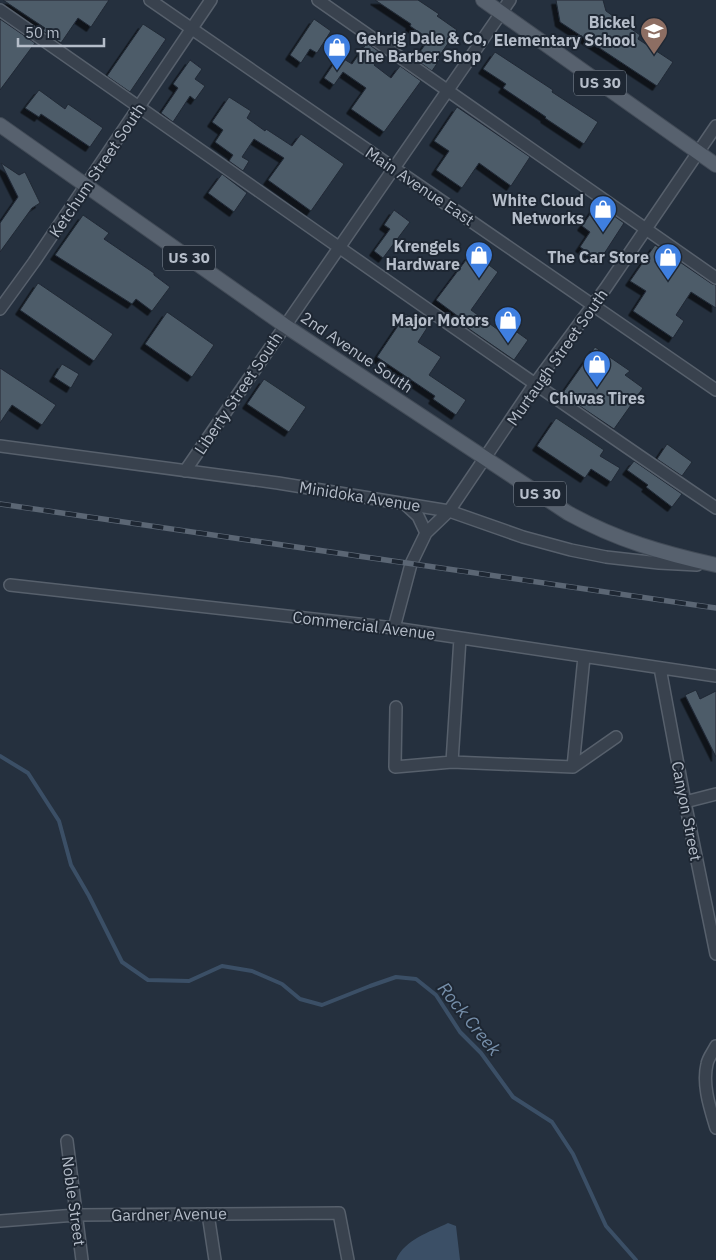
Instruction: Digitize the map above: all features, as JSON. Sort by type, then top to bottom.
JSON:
[{"type":"main road","name":"US 30","points":[[483,0],[716,165]]},
{"type":"main road","name":"2nd Avenue South","points":[[0,125],[284,325],[568,513],[596,529],[637,545],[716,565]]},
{"type":"street","name":"Main Avenue East","points":[[150,0],[716,390]]},
{"type":"street","name":"Ketchum Street South","points":[[0,309],[34,262],[211,0]]},
{"type":"street","points":[[318,0],[716,278]]},
{"type":"street","name":"Liberty Street South","points":[[185,470],[510,0]]},
{"type":"street","points":[[0,10],[339,246],[534,385],[716,508]]},
{"type":"street","name":"Murtaugh Street South","points":[[426,533],[449,511],[534,385],[593,305],[716,126]]},
{"type":"street","name":"Minidoka Avenue","points":[[0,446],[278,483],[449,511],[523,537],[606,557],[659,563],[716,565]]},
{"type":"street","points":[[394,628],[411,564],[426,533],[418,516],[405,504]]},
{"type":"street","name":"Commercial Avenue","points":[[10,584],[394,628],[716,676]]},
{"type":"street","points":[[452,762],[460,638]]},
{"type":"street","points":[[573,767],[584,657]]},
{"type":"street","name":"Canyon Street","points":[[660,668],[716,954]]},
{"type":"street","points":[[396,707],[395,767],[452,762],[573,767],[616,737]]},
{"type":"street","points":[[685,802],[716,794]]},
{"type":"street","points":[[716,1046],[707,1063],[706,1082],[710,1108],[716,1128]]},
{"type":"street","name":"Noble Street","points":[[67,1141],[82,1260]]},
{"type":"street","name":"Gardner Avenue","points":[[0,1221],[76,1215],[339,1213],[348,1260]]},
{"type":"street","points":[[208,1214],[215,1260]]},
{"type":"water","points":[[448,1223],[456,1226],[460,1260],[396,1260],[412,1241]]},
{"type":"building","points":[[3,0],[109,0],[91,27],[78,18],[61,43],[43,31],[45,28]]},
{"type":"building","points":[[375,0],[418,0],[439,14],[437,16],[457,30],[438,58],[440,59],[432,71],[415,59],[429,39],[410,26],[411,24]]},
{"type":"building","points":[[556,0],[603,0],[606,11],[640,35],[638,39],[673,62],[657,86],[560,22]]},
{"type":"building","points":[[0,19],[35,43],[0,90]]},
{"type":"building","points":[[314,19],[331,31],[317,53],[310,49],[301,63],[290,55]]},
{"type":"building","points":[[143,24],[166,39],[130,92],[107,76]]},
{"type":"building","points":[[367,43],[382,54],[374,65],[391,78],[400,66],[421,81],[384,132],[351,109],[366,88],[343,72],[334,85],[324,78],[339,56],[352,64]]},
{"type":"building","points":[[495,52],[598,122],[584,144],[503,88],[506,84],[483,69]]},
{"type":"building","points":[[190,60],[202,69],[195,79],[205,86],[195,100],[190,96],[173,122],[161,113],[178,88],[173,84]]},
{"type":"building","points":[[39,90],[65,109],[68,104],[103,128],[90,147],[41,114],[39,117],[25,108]]},
{"type":"building","points":[[229,97],[251,111],[247,118],[265,131],[266,129],[292,146],[301,134],[344,164],[311,211],[268,180],[284,158],[254,139],[242,157],[249,161],[243,171],[229,161],[233,155],[215,142],[223,130],[212,122]]},
{"type":"building","points":[[457,107],[530,157],[511,186],[479,163],[462,188],[436,170],[449,151],[434,141]]},
{"type":"building","points":[[1,163],[19,175],[25,172],[40,203],[32,208],[0,252],[0,223],[18,197]]},
{"type":"building","points":[[222,174],[247,193],[234,212],[208,193]]},
{"type":"building","points":[[597,204],[624,223],[600,260],[580,247],[590,232],[582,226]]},
{"type":"building","points":[[394,210],[410,222],[383,258],[374,251],[390,229],[384,225]]},
{"type":"building","points":[[83,215],[109,233],[104,239],[154,273],[154,275],[170,287],[152,311],[136,299],[132,304],[55,255]]},
{"type":"building","points":[[655,245],[716,285],[716,308],[691,292],[676,315],[684,321],[673,338],[633,311],[646,291],[630,281]]},
{"type":"building","points":[[472,252],[498,272],[471,310],[501,332],[507,325],[528,340],[514,360],[462,324],[463,320],[436,300]]},
{"type":"building","points":[[38,283],[113,334],[94,361],[20,310]]},
{"type":"building","points":[[167,312],[214,345],[192,377],[145,344]]},
{"type":"building","points":[[406,314],[427,328],[418,342],[441,357],[429,375],[466,400],[456,415],[433,399],[435,396],[377,357]]},
{"type":"building","points":[[595,347],[630,371],[625,375],[643,388],[614,429],[562,394]]},
{"type":"building","points":[[62,364],[79,374],[71,388],[54,377]]},
{"type":"building","points":[[0,368],[56,405],[42,425],[12,405],[0,423]]},
{"type":"building","points":[[264,379],[306,407],[289,432],[247,404]]},
{"type":"building","points":[[556,418],[604,450],[600,456],[620,468],[611,482],[591,469],[585,478],[537,446]]},
{"type":"building","points":[[667,444],[692,462],[682,476],[657,459]]},
{"type":"building","points":[[634,461],[682,494],[672,507],[646,487],[648,485],[627,470]]},
{"type":"building","points":[[696,690],[700,699],[716,691],[716,757],[685,695]]},
{"type":"waterway","name":"Rock Creek","points":[[0,756],[28,773],[59,821],[71,865],[89,896],[122,962],[148,980],[189,981],[222,966],[252,971],[282,984],[300,999],[322,1005],[396,977],[416,979],[436,995],[460,1032],[481,1053],[513,1097],[552,1122],[573,1154],[606,1226],[636,1260]]},
{"type":"railway","points":[[0,504],[716,608]]},
{"type":"place","name":"Bickel Elementary School","points":[[654,55]]},
{"type":"place","name":"Gehrig Dale & Co, The Barber Shop","points":[[337,71]]},
{"type":"place","name":"White Cloud Networks","points":[[603,233]]},
{"type":"place","name":"Krengels Hardware","points":[[479,279]]},
{"type":"place","name":"The Car Store","points":[[668,281]]},
{"type":"place","name":"Major Motors","points":[[508,344]]},
{"type":"place","name":"Chiwas Tires","points":[[597,388]]}]
